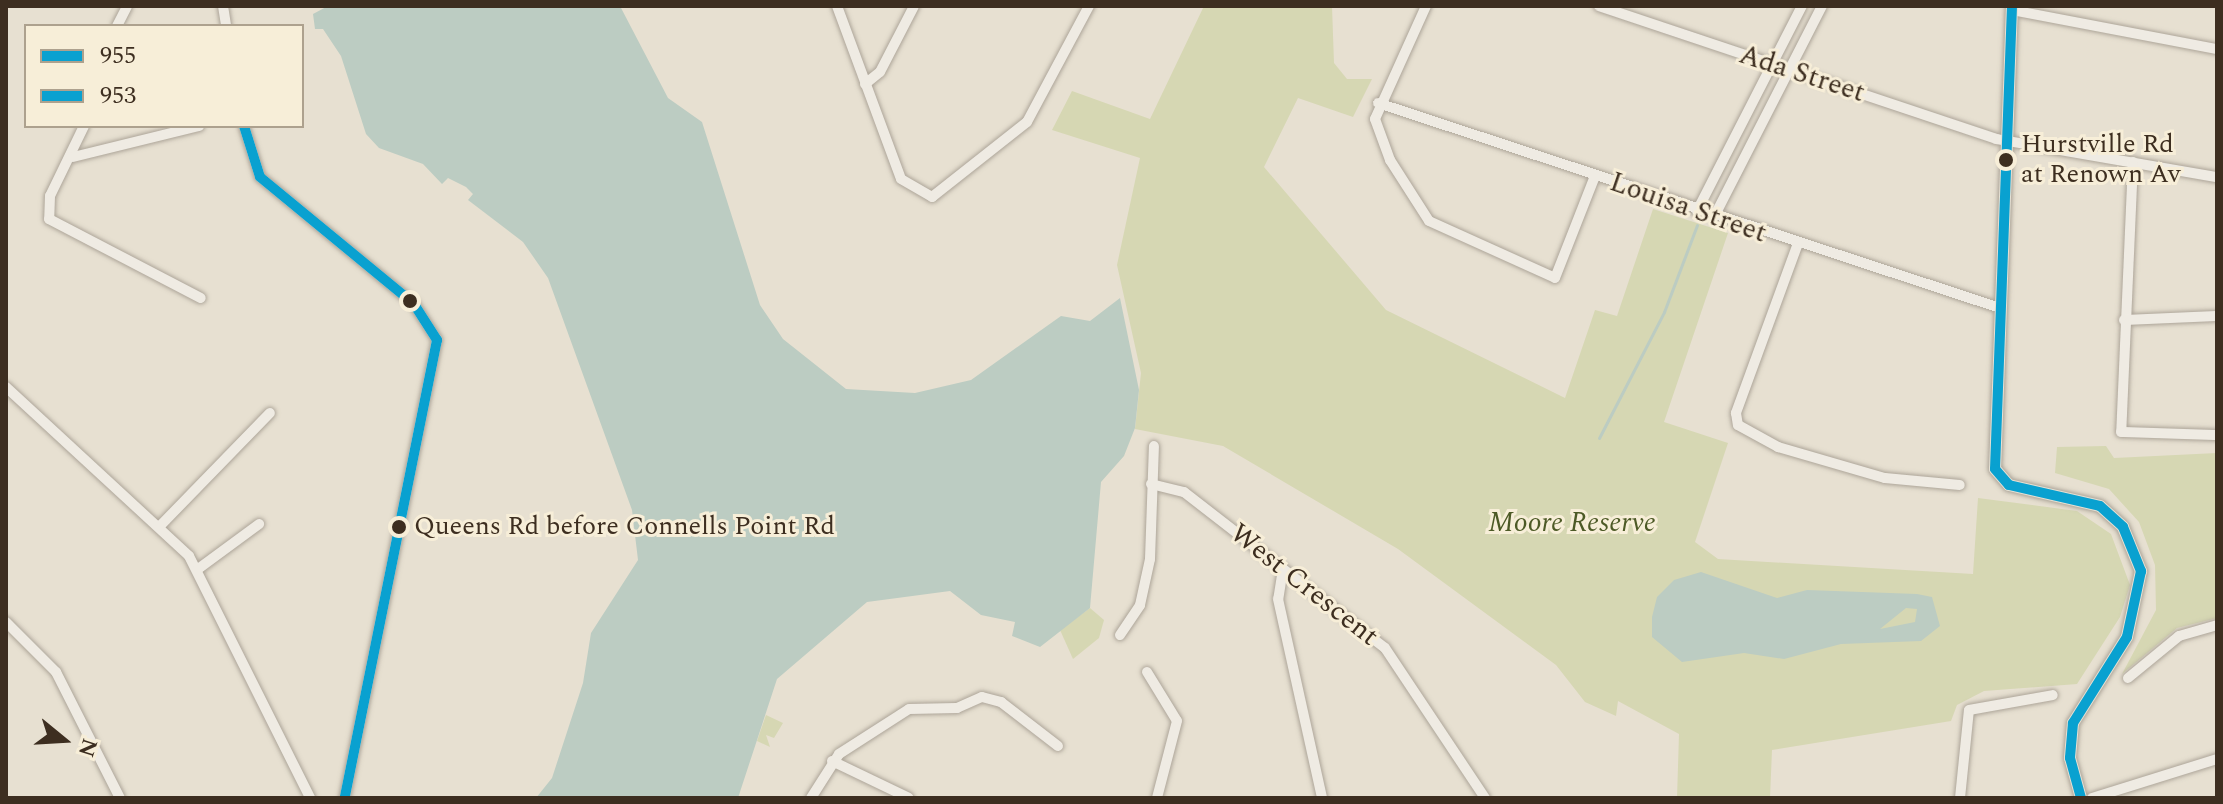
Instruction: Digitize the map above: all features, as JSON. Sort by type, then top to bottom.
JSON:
[{"type":"main road","points":[[2012,8],[1993,461],[1999,477],[2100,506],[2123,527],[2137,553],[2135,615],[2071,732],[2081,798]]},
{"type":"street","points":[[118,24],[127,6]]},
{"type":"street","points":[[837,6],[901,179],[918,194],[939,196],[976,156],[1027,122],[1089,6]]},
{"type":"street","points":[[865,84],[880,72],[914,6]]},
{"type":"street","points":[[1426,6],[1378,103],[1376,124],[1390,160],[1429,221],[1545,276],[1564,270],[1595,176]]},
{"type":"street","name":"Ada Street","points":[[1599,6],[2007,140],[2217,177]]},
{"type":"street","points":[[1697,211],[1802,6]]},
{"type":"street","points":[[1714,217],[1822,6]]},
{"type":"street","points":[[2012,8],[2217,49]]},
{"type":"street","name":"Louisa Street","points":[[1378,103],[1797,246],[2000,308]]},
{"type":"street","points":[[83,128],[73,157],[50,196],[49,219],[201,298]]},
{"type":"street","points":[[73,157],[191,128]]},
{"type":"street","points":[[245,128],[260,177],[414,304],[437,340],[345,798]]},
{"type":"street","points":[[2133,162],[2121,432],[2217,435]]},
{"type":"street","points":[[1797,246],[1736,413],[1738,425],[1778,447],[1885,478],[1960,485]]},
{"type":"street","points":[[2124,320],[2217,316]]},
{"type":"street","points":[[6,387],[159,527],[198,569],[310,798]]},
{"type":"street","points":[[159,527],[270,413]]},
{"type":"street","points":[[1120,635],[1145,587],[1154,446]]},
{"type":"street","name":"West Crescent","points":[[1151,484],[1184,492],[1385,648],[1485,798]]},
{"type":"street","points":[[198,569],[259,524]]},
{"type":"street","points":[[1283,569],[1278,599],[1322,798]]},
{"type":"street","points":[[6,622],[56,672],[120,798]]},
{"type":"street","points":[[2128,678],[2179,636],[2217,625]]},
{"type":"street","points":[[1147,672],[1177,721],[1157,798]]},
{"type":"street","points":[[1960,798],[1964,718],[1981,704],[2053,695]]},
{"type":"street","points":[[811,798],[832,761],[896,714],[982,697],[1017,710],[1058,746]]},
{"type":"street","points":[[2092,798],[2217,759]]},
{"type":"street","points":[[832,761],[909,798]]},
{"type":"green space","name":"Moore Reserve","points":[[1204,6],[1332,6],[1334,63],[1347,79],[1372,79],[1353,117],[1298,98],[1264,167],[1386,310],[1565,398],[1595,310],[1617,316],[1653,209],[1728,233],[1664,422],[1728,443],[1695,542],[1718,559],[1973,574],[1978,498],[2077,511],[2111,534],[2130,585],[2120,617],[2077,684],[1984,691],[1957,705],[1951,721],[1772,750],[1770,798],[1677,798],[1679,734],[1618,701],[1616,716],[1585,702],[1556,665],[1398,549],[1223,446],[1135,429],[1141,373],[1117,265],[1140,158],[1052,130],[1072,91],[1150,119]]},
{"type":"green space","points":[[2106,446],[2114,458],[2217,453],[2217,618],[2177,628],[2122,674],[2156,610],[2155,565],[2139,522],[2109,489],[2055,473],[2057,447]]},
{"type":"green space","points":[[1090,608],[1104,620],[1099,638],[1073,659],[1060,630]]},
{"type":"green space","points":[[766,715],[783,723],[774,738],[766,735],[770,747],[757,741]]},
{"type":"shaded area","points":[[328,6],[620,6],[668,98],[702,122],[760,305],[783,339],[846,389],[915,393],[971,380],[1061,316],[1090,321],[1120,298],[1139,390],[1135,428],[1124,456],[1101,482],[1090,608],[1040,647],[1012,636],[1015,622],[981,615],[950,591],[867,602],[777,679],[738,798],[536,798],[552,778],[583,683],[591,633],[638,560],[632,510],[548,278],[523,242],[468,200],[473,194],[466,187],[448,178],[442,184],[423,164],[379,148],[366,134],[341,56],[323,29],[315,29],[313,14]]},
{"type":"shaded area","points":[[1701,572],[1777,598],[1807,590],[1917,594],[1932,597],[1940,626],[1921,641],[1841,644],[1784,659],[1744,653],[1682,662],[1652,637],[1652,617],[1657,597],[1674,580]],"holes":[[[1906,608],[1917,609],[1915,622],[1880,629]]]},
{"type":"waterway","points":[[1599,438],[1664,312],[1697,225]]},
{"type":"transit line","name":"955","points":[[2012,6],[1995,469],[2009,485],[2100,506],[2123,527],[2141,571],[2127,637],[2073,723],[2070,758],[2081,798]]},
{"type":"transit line","name":"953","points":[[245,128],[260,177],[414,304],[437,340],[345,798]]},
{"type":"place","name":"Hurstville Rd at Renown Av","points":[[2006,160]]},
{"type":"place","name":"Queens Rd before Connells Point Rd","points":[[399,527]]}]
